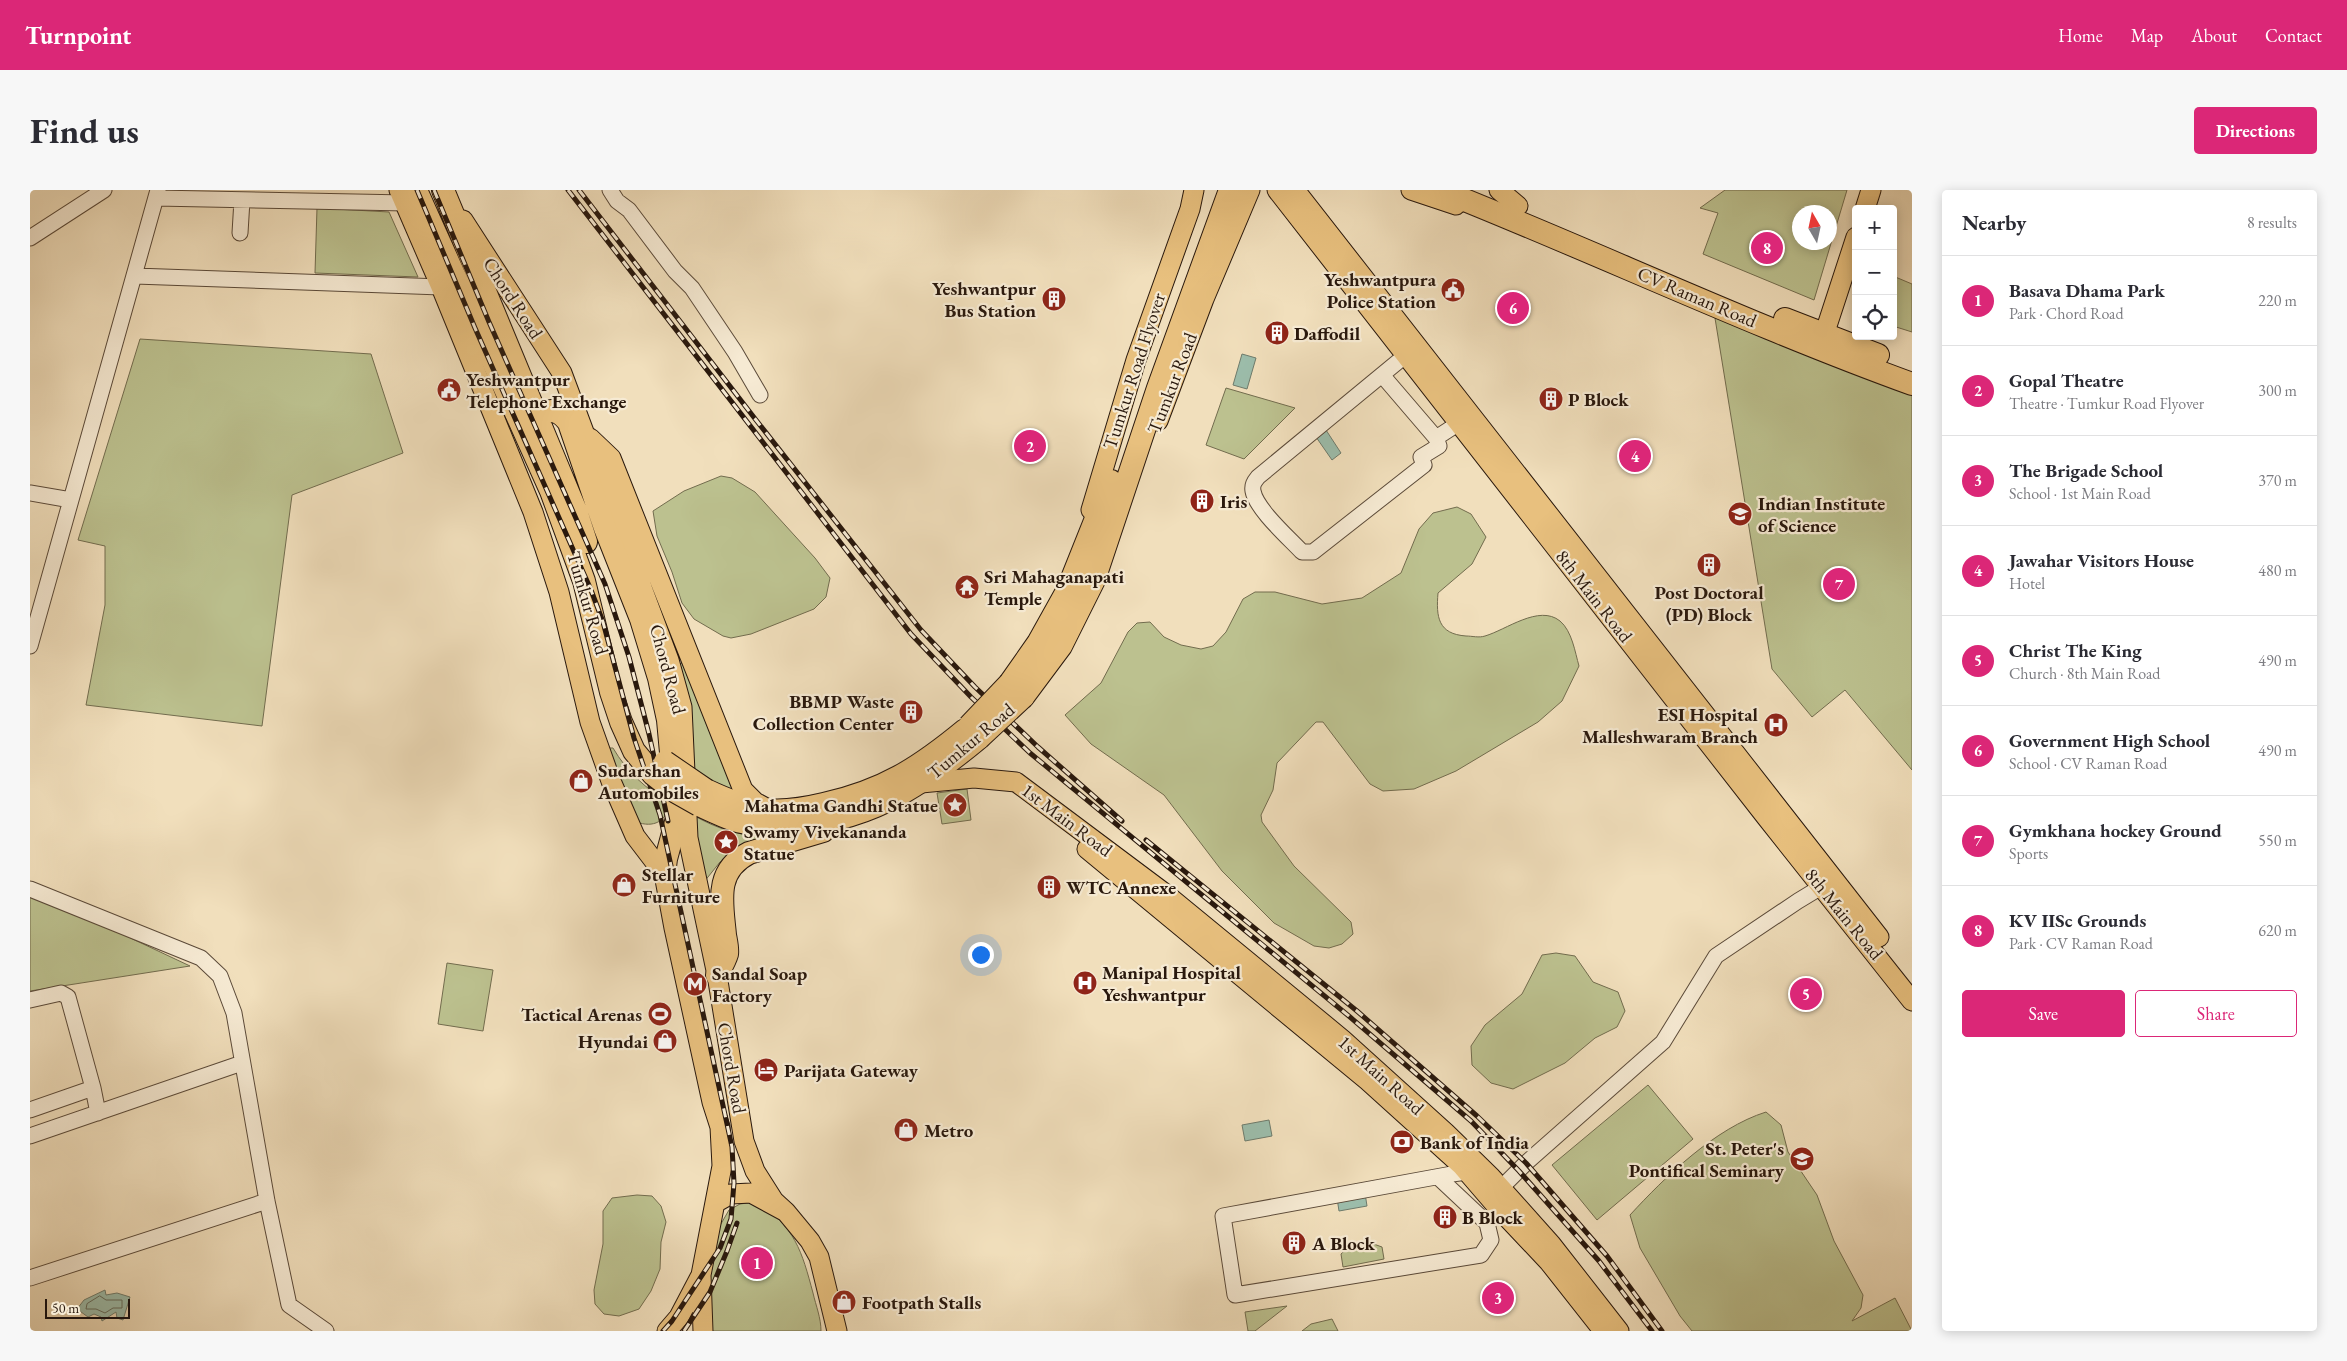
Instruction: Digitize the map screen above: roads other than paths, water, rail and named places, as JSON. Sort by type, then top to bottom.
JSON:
[{"type":"highway","name":"Tumkur Road","points":[[443,190],[576,511],[593,565],[636,728],[659,768]]},
{"type":"highway","name":"Tumkur Road","points":[[1017,690],[1055,615],[1100,513],[1214,190]]},
{"type":"highway","points":[[1141,442],[1158,388],[1230,190]]},
{"type":"highway","points":[[1440,190],[1480,199]]},
{"type":"highway","name":"Tumkur Road","points":[[407,194],[551,491],[584,581],[611,692],[621,722],[634,751],[734,820],[763,825],[824,822],[855,814],[921,783],[946,766],[974,732],[1061,646],[1094,580],[1141,442]]},
{"type":"highway","name":"CV Raman Road","points":[[1480,199],[1518,206],[1824,335],[1912,368]]},
{"type":"highway","name":"CV Raman Road","points":[[1480,199],[1818,350],[1912,384]]},
{"type":"highway","points":[[537,417],[545,411],[553,410],[562,414],[569,423],[605,528],[642,619],[659,678],[668,720],[677,818],[664,874]]},
{"type":"highway","name":"Tumkur Road","points":[[702,798],[771,810],[808,808],[846,799],[880,788],[907,774],[936,754],[974,732]]},
{"type":"highway","points":[[716,975],[727,953],[722,883],[732,867],[740,858],[749,854],[812,836],[855,814]]},
{"type":"main road","name":"Chord Road","points":[[443,190],[562,373],[586,433],[669,660],[682,707],[688,838],[716,975],[744,1141],[755,1171],[774,1201],[786,1212],[810,1241],[819,1257],[838,1331]]},
{"type":"main road","name":"Tumkur Road Flyover","points":[[1090,535],[1087,524],[1096,488],[1136,360],[1190,210],[1194,190]]},
{"type":"main road","name":"Tumkur Road","points":[[1141,442],[1149,443],[1204,299],[1250,190]]},
{"type":"main road","name":"8th Main Road","points":[[1277,190],[1390,322],[1772,813]]},
{"type":"main road","points":[[1411,190],[1462,207],[1480,199]]},
{"type":"main road","points":[[1499,190],[1518,206]]},
{"type":"main road","points":[[1866,205],[1871,190]]},
{"type":"main road","name":"8th Main Road","points":[[1301,194],[1390,322],[1406,355],[1772,813],[1829,883],[1912,979]]},
{"type":"main road","points":[[421,220],[441,287],[533,512],[559,592],[590,722],[611,781],[635,836],[664,874],[712,1102],[720,1127],[722,1166],[701,1275],[703,1331]]},
{"type":"main road","points":[[1824,335],[1852,249]]},
{"type":"main road","points":[[586,433],[611,458],[743,790],[755,802],[771,810]]},
{"type":"main road","points":[[921,783],[974,778],[998,778]]},
{"type":"main road","name":"1st Main Road","points":[[998,778],[1016,782],[1167,894],[1342,1039],[1446,1133],[1494,1205],[1572,1270],[1619,1331]]},
{"type":"main road","name":"1st Main Road","points":[[998,778],[1030,801],[1200,944],[1368,1081],[1467,1172],[1494,1205],[1552,1267],[1603,1331]]},
{"type":"main road","name":"8th Main Road","points":[[1829,883],[1912,1001]]},
{"type":"main road","points":[[715,1203],[731,1194],[751,1193],[786,1212]]},
{"type":"main road","points":[[667,1331],[679,1317],[701,1275]]},
{"type":"street","points":[[30,238],[104,190]]},
{"type":"street","points":[[610,190],[617,201],[629,210],[675,271],[692,288],[735,352],[760,395]]},
{"type":"street","points":[[30,646],[157,194],[242,200],[407,194]]},
{"type":"street","points":[[240,233],[242,200]]},
{"type":"street","points":[[135,276],[441,287]]},
{"type":"street","points":[[1382,375],[1436,438],[1439,446],[1422,457],[1424,465],[1314,552],[1302,552],[1254,497],[1253,483],[1258,477],[1406,355]]},
{"type":"street","points":[[1436,438],[1459,423]]},
{"type":"street","points":[[30,493],[71,500]]},
{"type":"street","points":[[1467,1172],[1223,1216],[1235,1295],[1481,1255],[1491,1240],[1494,1205],[1526,1163],[1663,1042],[1716,956],[1798,901],[1829,883]]},
{"type":"street","points":[[30,889],[201,958],[220,976],[234,1012],[267,1201],[289,1305],[326,1331]]},
{"type":"street","points":[[30,1000],[61,993],[68,997],[98,1113]]},
{"type":"street","points":[[30,1136],[242,1063]]},
{"type":"street","points":[[30,1110],[93,1088]]},
{"type":"street","points":[[1438,1177],[1494,1205]]},
{"type":"street","points":[[30,1278],[267,1201]]},
{"type":"water","points":[[1242,354],[1256,358],[1247,389],[1233,385]]},
{"type":"water","points":[[1326,430],[1341,453],[1332,460],[1316,437]]},
{"type":"water","points":[[1269,1120],[1272,1136],[1245,1141],[1242,1125]]},
{"type":"water","points":[[1365,1193],[1367,1206],[1339,1211],[1337,1198]]},
{"type":"water","points":[[105,1290],[106,1295],[117,1293],[130,1297],[123,1320],[117,1318],[116,1312],[102,1321],[101,1317],[94,1314],[88,1317],[77,1309],[84,1300]]},
{"type":"railway","points":[[417,190],[475,328],[591,590],[603,622],[634,738],[660,815],[732,1147],[734,1183],[731,1219],[720,1248],[672,1321],[663,1331]]},
{"type":"railway","points":[[434,190],[489,322],[605,584],[629,657],[649,734],[668,821]]},
{"type":"railway","points":[[568,190],[911,634],[971,697],[1030,753],[1350,1017],[1471,1121],[1519,1171],[1599,1261],[1652,1331]]},
{"type":"railway","points":[[579,190],[921,630],[975,687],[1038,747],[1122,821]]},
{"type":"railway","points":[[1146,840],[1357,1011],[1477,1116],[1526,1163],[1607,1256],[1662,1331]]},
{"type":"railway","points":[[684,1331],[710,1292],[737,1223]]},
{"type":"place","name":"KV IISc Grounds","points":[[1767,248]]},
{"type":"place","name":"Yeshwantpura Police Station","points":[[1453,290]]},
{"type":"place","name":"Yeshwantpur Bus Station","points":[[1054,299]]},
{"type":"place","name":"Government High School","points":[[1513,308]]},
{"type":"place","name":"Daffodil","points":[[1277,333]]},
{"type":"place","name":"Yeshwantpur Telephone Exchange","points":[[449,390]]},
{"type":"place","name":"P Block","points":[[1551,399]]},
{"type":"place","name":"Gopal Theatre","points":[[1030,446]]},
{"type":"place","name":"Jawahar Visitors House","points":[[1635,456]]},
{"type":"place","name":"Iris","points":[[1202,501]]},
{"type":"place","name":"Indian Institute of Science","points":[[1740,514]]},
{"type":"place","name":"Post Doctoral (PD) Block","points":[[1709,565]]},
{"type":"place","name":"Gymkhana hockey Ground","points":[[1839,584]]},
{"type":"place","name":"Sri Mahaganapati Temple","points":[[967,587]]},
{"type":"place","name":"BBMP Waste Collection Center","points":[[911,712]]},
{"type":"place","name":"ESI Hospital Malleshwaram Branch","points":[[1776,725]]},
{"type":"place","name":"Sudarshan Automobiles","points":[[581,781]]},
{"type":"place","name":"Mahatma Gandhi Statue","points":[[955,805]]},
{"type":"place","name":"Swamy Vivekananda Statue","points":[[726,842]]},
{"type":"place","name":"Stellar Furniture","points":[[624,885]]},
{"type":"place","name":"WTC Annexe","points":[[1049,887]]},
{"type":"place","name":"Manipal Hospital Yeshwantpur","points":[[1085,983]]},
{"type":"place","name":"Sandal Soap Factory","points":[[695,984]]},
{"type":"place","name":"Christ The King","points":[[1806,994]]},
{"type":"place","name":"Tactical Arenas","points":[[660,1014]]},
{"type":"place","name":"Hyundai","points":[[665,1041]]},
{"type":"place","name":"Parijata Gateway","points":[[766,1070]]},
{"type":"place","name":"Metro","points":[[906,1130]]},
{"type":"place","name":"Bank of India","points":[[1402,1142]]},
{"type":"place","name":"St. Peter's Pontifical Seminary","points":[[1802,1159]]},
{"type":"place","name":"B Block","points":[[1445,1217]]},
{"type":"place","name":"A Block","points":[[1294,1243]]},
{"type":"place","name":"Basava Dhama Park","points":[[757,1263]]},
{"type":"place","name":"The Brigade School","points":[[1498,1298]]},
{"type":"place","name":"Footpath Stalls","points":[[844,1302]]}]
